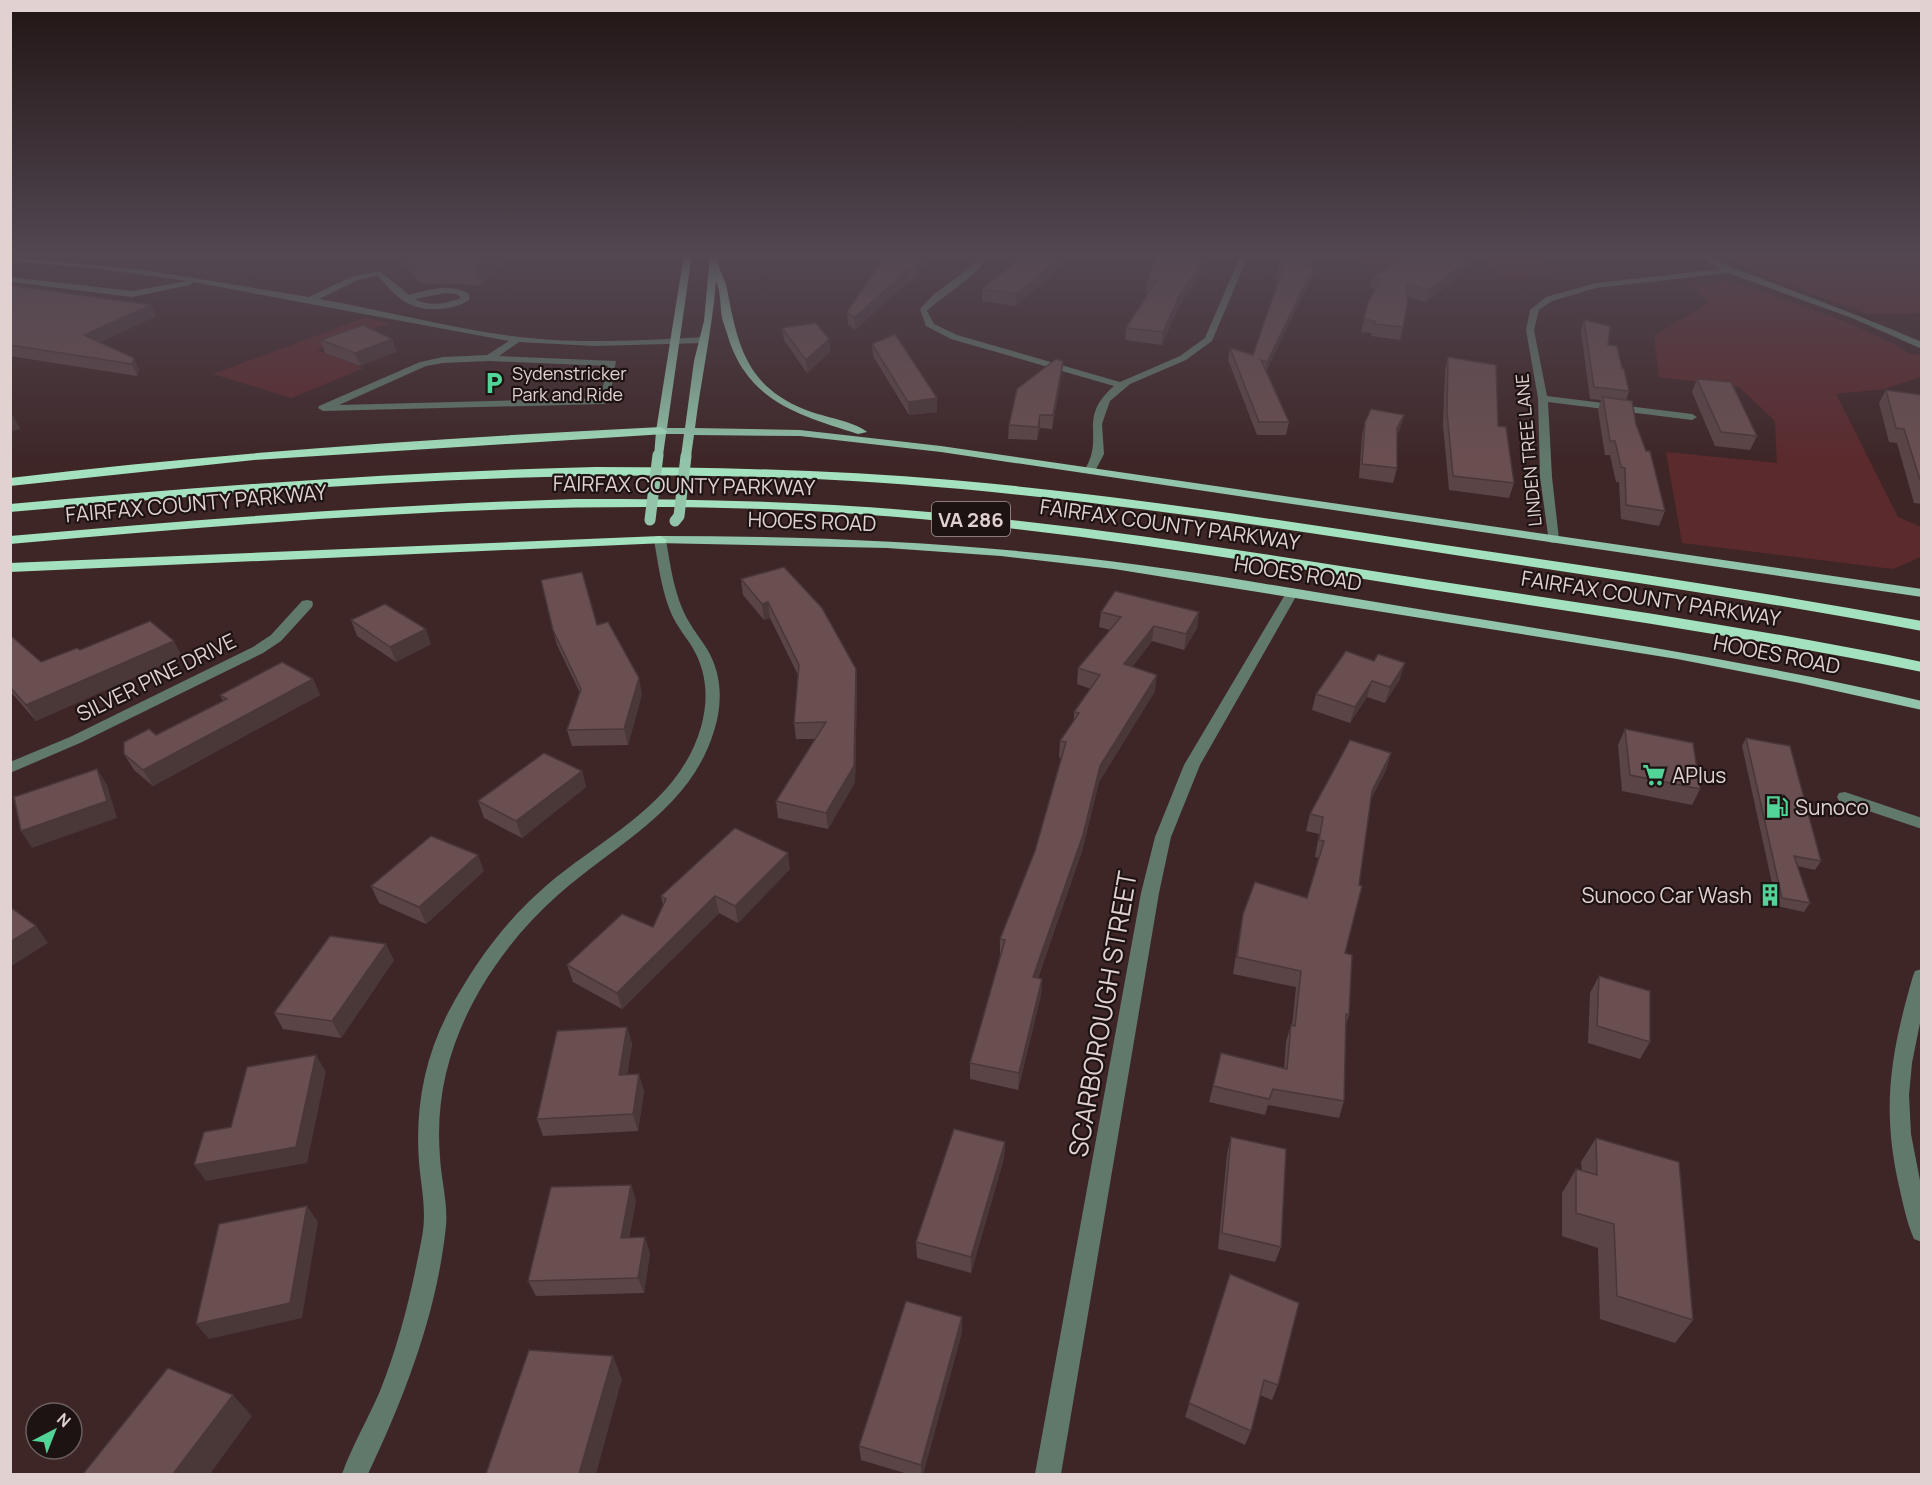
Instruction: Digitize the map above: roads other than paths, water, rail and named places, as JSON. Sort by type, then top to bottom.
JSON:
[{"type":"highway","points":[[10,482],[166,463],[304,451],[661,431]]},
{"type":"highway","name":"FAIRFAX COUNTY PARKWAY","points":[[10,508],[262,486],[475,474],[638,471],[792,474],[879,479],[1051,493],[1219,514],[1791,602],[1922,626]]},
{"type":"highway","name":"FAIRFAX COUNTY PARKWAY","points":[[10,540],[285,516],[430,507],[645,503],[851,510],[1008,523],[1157,542],[1761,637],[1922,666]]},
{"type":"highway","points":[[10,568],[660,540]]},
{"type":"main road","points":[[677,323],[649,517],[660,540],[679,516],[686,456],[708,323]]},
{"type":"main road","points":[[728,323],[741,361],[750,375],[763,388],[791,406],[828,422],[941,449]]},
{"type":"main road","points":[[661,431],[800,433],[941,449],[1922,592]]},
{"type":"main road","name":"HOOES ROAD","points":[[660,540],[799,541],[983,552],[1117,566],[1708,661],[1922,706]]},
{"type":"street","points":[[434,323],[518,339],[573,343],[704,340]]},
{"type":"street","points":[[929,323],[954,337],[1120,385]]},
{"type":"street","points":[[1090,471],[1099,454],[1096,430],[1098,414],[1107,399],[1120,385],[1173,364],[1199,350],[1209,339],[1216,323]]},
{"type":"street","name":"LINDEN TREE LANE","points":[[1531,323],[1543,398],[1546,477],[1553,539]]},
{"type":"street","points":[[1871,323],[1922,346]]},
{"type":"street","points":[[489,358],[613,363],[604,401],[322,408],[423,364],[454,359],[489,358],[518,339]]},
{"type":"street","points":[[1543,398],[1692,417]]},
{"type":"street","points":[[355,1474],[387,1407],[414,1332],[435,1220],[429,1155],[430,1100],[442,1048],[454,1020],[484,967],[517,924],[553,890],[626,838],[662,806],[688,772],[705,736],[712,703],[713,675],[675,606],[660,540]]},
{"type":"street","name":"SCARBOROUGH STREET","points":[[1048,1474],[1150,892],[1163,837],[1192,765],[1293,593]]},
{"type":"street","name":"SILVER PINE DRIVE","points":[[10,768],[75,740],[258,650],[276,638],[308,604]]},
{"type":"street","points":[[1845,796],[1922,824]]},
{"type":"street","points":[[1922,976],[1916,1023],[1899,1078],[1901,1138],[1912,1201],[1922,1232]]},
{"type":"place","name":"Sydenstricker Park and Ride","points":[[494,383]]},
{"type":"place","name":"APlus","points":[[1654,775]]},
{"type":"place","name":"Sunoco","points":[[1777,807]]},
{"type":"place","name":"Sunoco Car Wash","points":[[1770,895]]}]
